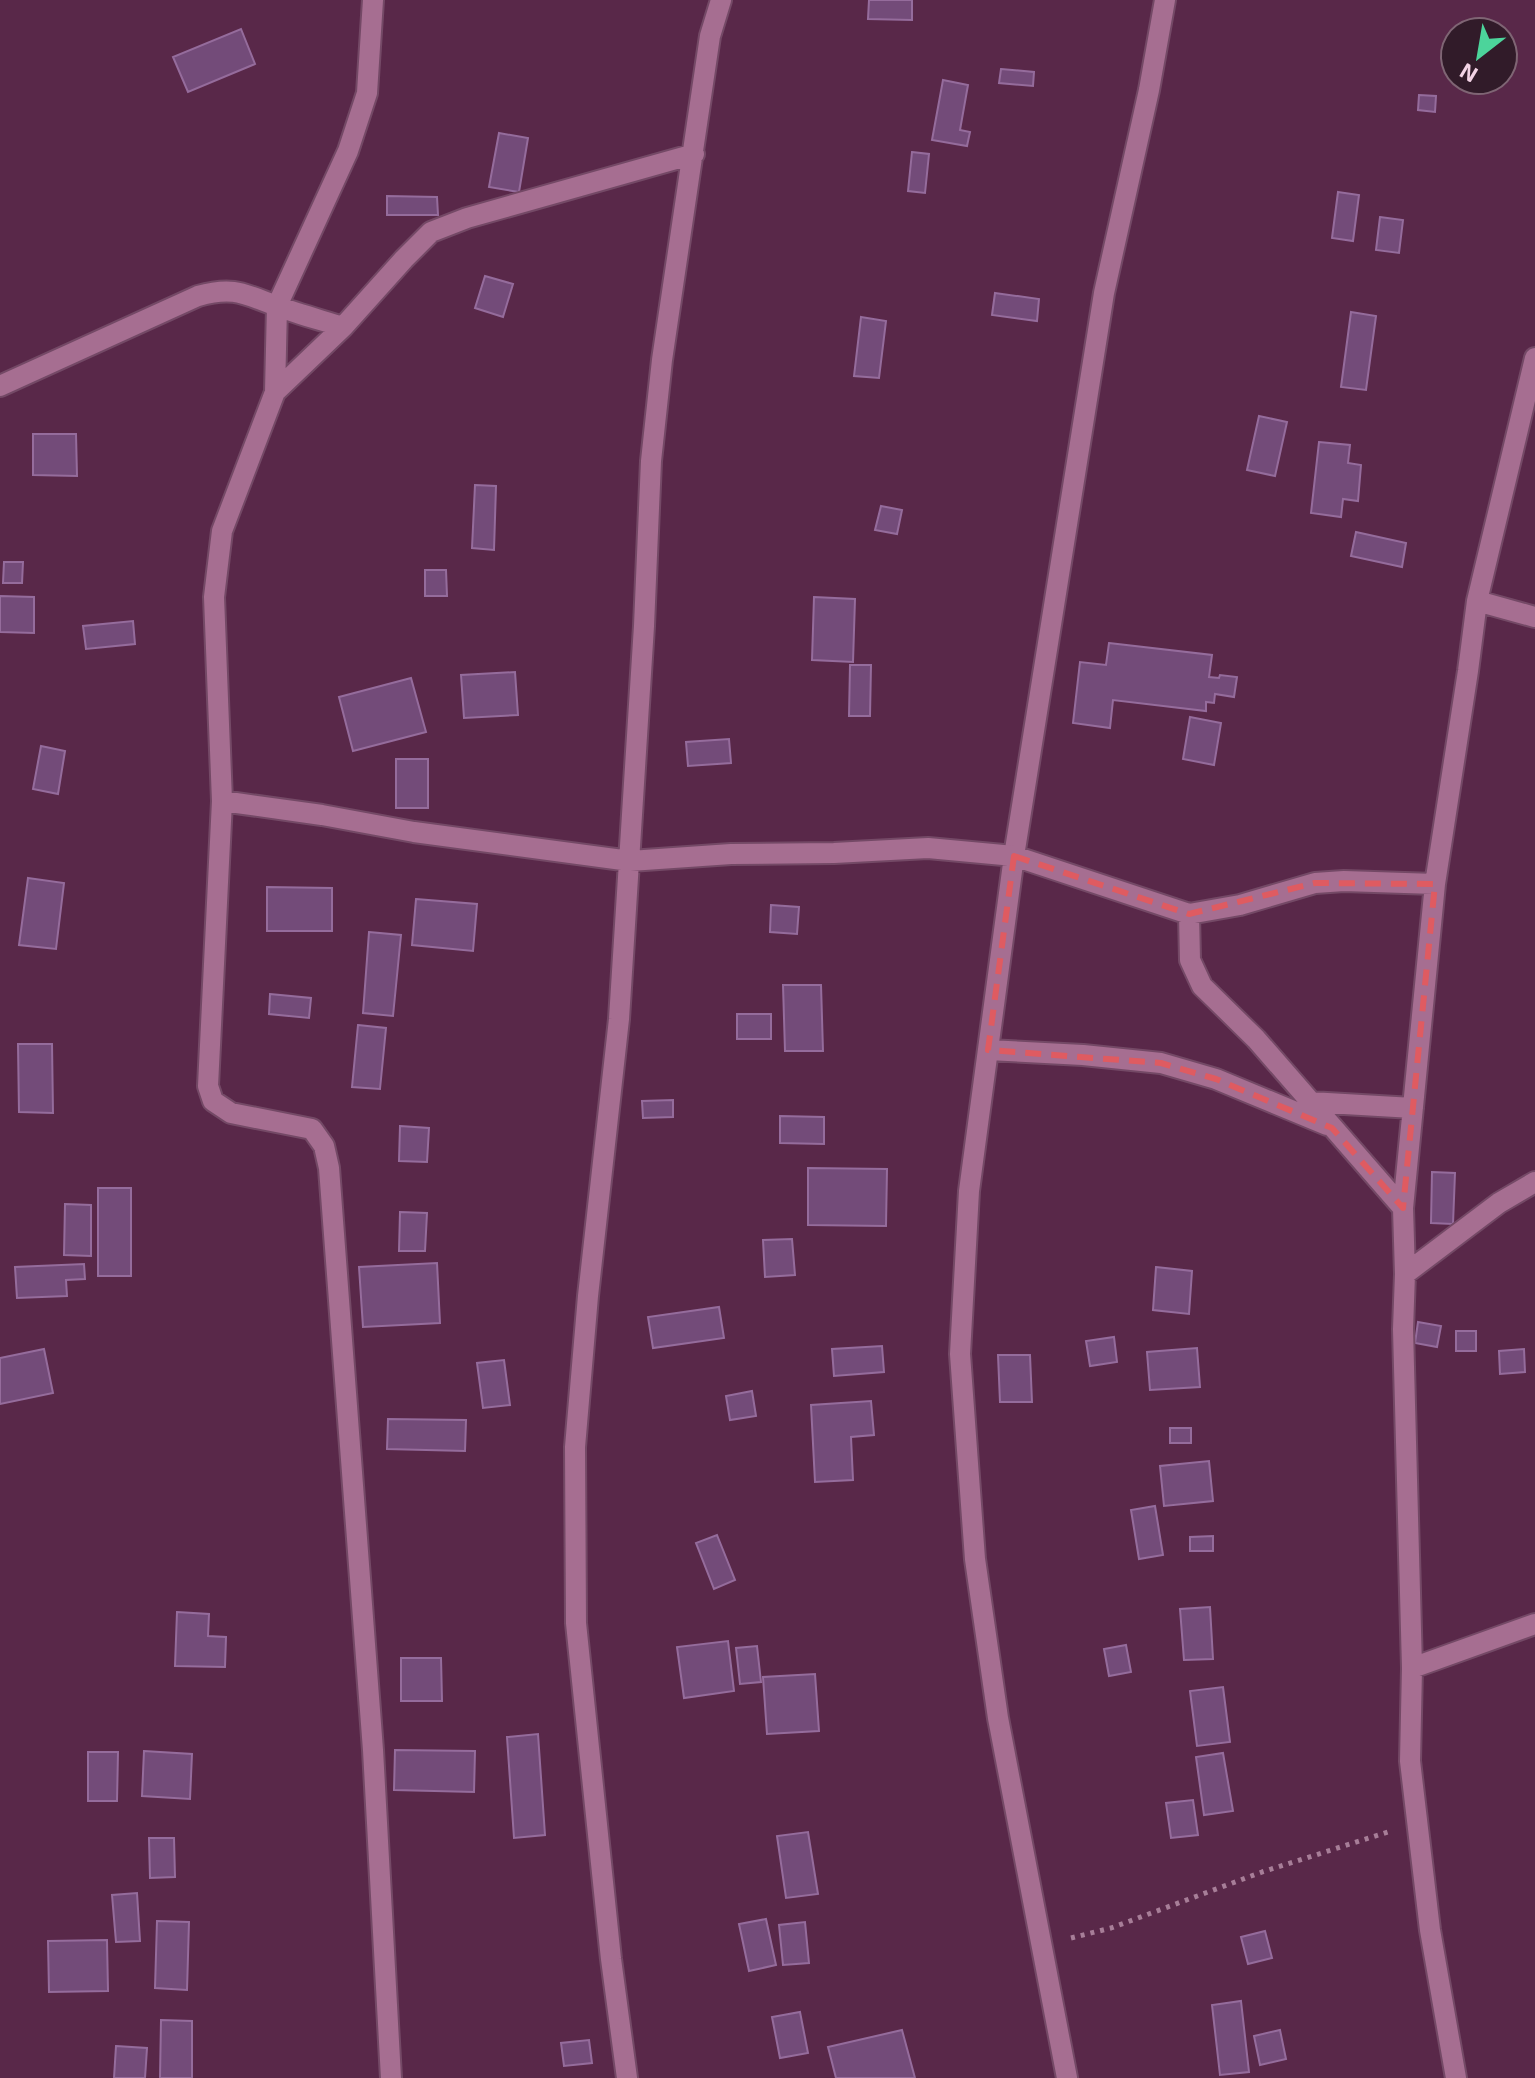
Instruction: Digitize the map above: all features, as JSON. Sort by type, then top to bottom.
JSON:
[{"type":"street","points":[[373,0],[367,93],[348,151],[277,306],[275,392],[222,531],[214,597],[222,801],[208,1086],[213,1101],[231,1113],[312,1129],[324,1146],[329,1168],[373,1750],[391,2078]]},
{"type":"street","points":[[627,2078],[611,1959],[576,1623],[575,1447],[588,1296],[619,1019],[644,626],[651,461],[662,360],[710,36],[721,0]]},
{"type":"street","points":[[1067,2078],[998,1718],[975,1559],[960,1354],[969,1191],[1014,856],[1104,293],[1149,90],[1165,0]]},
{"type":"street","points":[[275,392],[343,327],[431,232],[467,218],[694,154]]},
{"type":"street","points":[[0,386],[198,296],[218,290],[243,292],[343,327]]},
{"type":"street","points":[[1456,2078],[1430,1930],[1410,1761],[1412,1668],[1403,1208],[1435,884],[1477,601],[1535,358]]},
{"type":"street","points":[[1477,601],[1535,617]]},
{"type":"street","points":[[222,801],[414,832],[630,861],[731,854],[928,848],[1014,856],[1189,914],[1240,905],[1315,883],[1435,884]]},
{"type":"street","points":[[1189,914],[1190,960],[1202,986],[1256,1039],[1403,1208]]},
{"type":"street","points":[[988,1050],[1161,1063],[1216,1079],[1332,1128]]},
{"type":"street","points":[[1310,1102],[1413,1108]]},
{"type":"street","points":[[1405,1274],[1499,1203],[1535,1182]]},
{"type":"street","points":[[1412,1668],[1535,1624]]},
{"type":"path","points":[[1043,1945],[1111,1928],[1262,1872],[1419,1823]]},
{"type":"highlighted area","points":[[1014,856],[1189,914],[1315,883],[1435,884],[1403,1208],[1332,1128],[1216,1079],[1161,1063],[988,1050]]},
{"type":"building","points":[[869,0],[912,0],[912,20],[868,19]]},
{"type":"building","points":[[241,29],[255,64],[188,92],[173,57]]},
{"type":"building","points":[[1001,69],[1034,72],[1033,86],[999,83]]},
{"type":"building","points":[[943,80],[968,85],[960,130],[970,132],[967,146],[932,140]]},
{"type":"building","points":[[1419,95],[1436,96],[1435,112],[1418,110]]},
{"type":"building","points":[[499,133],[528,138],[519,192],[489,187]]},
{"type":"building","points":[[912,152],[929,154],[925,193],[908,191]]},
{"type":"building","points":[[1338,192],[1359,195],[1353,241],[1332,238]]},
{"type":"building","points":[[387,196],[437,197],[438,215],[387,215]]},
{"type":"building","points":[[1380,217],[1403,220],[1399,253],[1376,250]]},
{"type":"building","points":[[485,276],[513,284],[503,317],[475,308]]},
{"type":"building","points":[[995,293],[1039,299],[1037,321],[992,315]]},
{"type":"building","points":[[1351,312],[1376,316],[1366,390],[1341,387]]},
{"type":"building","points":[[861,317],[886,321],[879,378],[854,376]]},
{"type":"building","points":[[1259,416],[1287,422],[1275,476],[1247,470]]},
{"type":"building","points":[[33,434],[76,434],[77,476],[33,475]]},
{"type":"building","points":[[1319,442],[1350,445],[1348,463],[1361,465],[1358,501],[1343,499],[1341,517],[1311,513]]},
{"type":"building","points":[[475,485],[496,486],[494,550],[472,548]]},
{"type":"building","points":[[881,506],[902,510],[897,534],[875,530]]},
{"type":"building","points":[[1356,532],[1406,543],[1402,567],[1351,556]]},
{"type":"building","points":[[4,562],[23,562],[22,583],[3,583]]},
{"type":"building","points":[[425,570],[446,570],[447,596],[425,596]]},
{"type":"building","points":[[0,596],[34,597],[34,633],[0,632]]},
{"type":"building","points":[[814,597],[855,599],[853,662],[812,660]]},
{"type":"building","points":[[133,621],[135,644],[86,649],[83,626]]},
{"type":"building","points":[[1109,643],[1212,655],[1209,677],[1237,677],[1234,697],[1215,694],[1214,703],[1206,702],[1206,711],[1113,700],[1110,728],[1073,723],[1080,662],[1106,665]]},
{"type":"building","points":[[850,665],[871,665],[870,716],[849,716]]},
{"type":"building","points":[[515,672],[518,715],[464,718],[461,675]]},
{"type":"building","points":[[411,678],[426,732],[353,751],[339,697]]},
{"type":"building","points":[[1190,717],[1221,723],[1214,765],[1183,759]]},
{"type":"building","points":[[729,739],[731,763],[688,766],[686,742]]},
{"type":"building","points":[[41,746],[65,751],[58,794],[33,789]]},
{"type":"building","points":[[396,759],[428,759],[428,808],[396,808]]},
{"type":"building","points":[[28,878],[64,883],[56,949],[19,945]]},
{"type":"building","points":[[267,887],[332,888],[332,931],[267,931]]},
{"type":"building","points":[[416,899],[477,904],[473,951],[412,945]]},
{"type":"building","points":[[771,905],[799,907],[797,934],[770,932]]},
{"type":"building","points":[[369,932],[401,935],[393,1016],[363,1013]]},
{"type":"building","points":[[783,985],[821,985],[823,1051],[785,1051]]},
{"type":"building","points":[[270,994],[311,998],[309,1018],[269,1014]]},
{"type":"building","points":[[737,1014],[771,1014],[771,1039],[737,1039]]},
{"type":"building","points":[[358,1025],[386,1028],[380,1089],[352,1087]]},
{"type":"building","points":[[18,1044],[52,1044],[53,1113],[19,1112]]},
{"type":"building","points":[[673,1100],[673,1117],[643,1118],[642,1101]]},
{"type":"building","points":[[780,1116],[824,1117],[824,1144],[780,1143]]},
{"type":"building","points":[[400,1126],[429,1128],[427,1162],[399,1161]]},
{"type":"building","points":[[808,1168],[887,1169],[886,1226],[808,1225]]},
{"type":"building","points":[[1432,1172],[1455,1173],[1453,1224],[1431,1223]]},
{"type":"building","points":[[98,1188],[131,1188],[131,1276],[98,1276]]},
{"type":"building","points":[[65,1204],[91,1205],[91,1256],[64,1255]]},
{"type":"building","points":[[400,1212],[427,1213],[425,1251],[399,1251]]},
{"type":"building","points":[[792,1239],[795,1275],[765,1277],[763,1240]]},
{"type":"building","points":[[437,1263],[440,1323],[363,1327],[359,1267]]},
{"type":"building","points":[[84,1264],[85,1279],[66,1280],[67,1296],[17,1298],[15,1267]]},
{"type":"building","points":[[1156,1267],[1192,1271],[1189,1314],[1153,1310]]},
{"type":"building","points":[[719,1307],[724,1338],[653,1348],[648,1317]]},
{"type":"building","points":[[1418,1322],[1441,1326],[1437,1347],[1415,1343]]},
{"type":"building","points":[[1456,1331],[1476,1331],[1476,1351],[1456,1351]]},
{"type":"building","points":[[1114,1337],[1117,1362],[1090,1366],[1086,1341]]},
{"type":"building","points":[[882,1346],[884,1372],[834,1376],[832,1349]]},
{"type":"building","points":[[1197,1348],[1200,1387],[1150,1390],[1147,1352]]},
{"type":"building","points":[[44,1349],[53,1393],[0,1404],[0,1358]]},
{"type":"building","points":[[1524,1349],[1525,1372],[1500,1374],[1499,1351]]},
{"type":"building","points":[[998,1355],[1030,1355],[1032,1402],[1000,1402]]},
{"type":"building","points":[[504,1360],[510,1405],[483,1408],[477,1363]]},
{"type":"building","points":[[752,1391],[756,1416],[730,1420],[726,1396]]},
{"type":"building","points":[[871,1401],[874,1435],[851,1437],[853,1480],[815,1482],[811,1405]]},
{"type":"building","points":[[388,1419],[466,1420],[465,1451],[387,1449]]},
{"type":"building","points":[[1170,1428],[1191,1428],[1191,1443],[1170,1443]]},
{"type":"building","points":[[1209,1461],[1213,1501],[1164,1506],[1160,1466]]},
{"type":"building","points":[[1155,1506],[1163,1555],[1139,1559],[1131,1510]]},
{"type":"building","points":[[717,1535],[735,1580],[714,1589],[696,1543]]},
{"type":"building","points":[[1213,1536],[1213,1551],[1190,1551],[1190,1537]]},
{"type":"building","points":[[1210,1607],[1213,1659],[1184,1660],[1180,1609]]},
{"type":"building","points":[[177,1612],[209,1614],[208,1636],[226,1637],[225,1667],[175,1666]]},
{"type":"building","points":[[728,1641],[734,1691],[684,1698],[677,1647]]},
{"type":"building","points":[[1126,1645],[1131,1672],[1109,1676],[1104,1649]]},
{"type":"building","points":[[757,1646],[761,1682],[740,1684],[736,1648]]},
{"type":"building","points":[[401,1658],[441,1658],[442,1701],[401,1701]]},
{"type":"building","points":[[815,1674],[819,1731],[767,1734],[763,1677]]},
{"type":"building","points":[[1223,1687],[1230,1742],[1197,1746],[1190,1691]]},
{"type":"building","points":[[538,1734],[545,1835],[514,1838],[507,1737]]},
{"type":"building","points":[[395,1750],[475,1751],[474,1792],[394,1790]]},
{"type":"building","points":[[144,1751],[192,1754],[190,1799],[142,1796]]},
{"type":"building","points":[[88,1752],[118,1752],[117,1801],[88,1801]]},
{"type":"building","points":[[1223,1753],[1233,1811],[1204,1815],[1196,1757]]},
{"type":"building","points":[[1193,1800],[1198,1835],[1171,1838],[1166,1803]]},
{"type":"building","points":[[808,1832],[818,1894],[786,1898],[777,1836]]},
{"type":"building","points":[[149,1838],[174,1838],[175,1877],[150,1878]]},
{"type":"building","points":[[137,1893],[140,1941],[116,1942],[112,1895]]},
{"type":"building","points":[[766,1919],[776,1965],[749,1971],[739,1924]]},
{"type":"building","points":[[157,1921],[189,1922],[187,1990],[155,1988]]},
{"type":"building","points":[[805,1922],[809,1963],[783,1965],[779,1925]]},
{"type":"building","points":[[1265,1931],[1272,1958],[1248,1964],[1241,1937]]},
{"type":"building","points":[[107,1940],[108,1991],[49,1992],[48,1941]]},
{"type":"building","points":[[1241,2001],[1249,2072],[1220,2075],[1212,2005]]},
{"type":"building","points":[[800,2012],[808,2053],[780,2058],[772,2017]]},
{"type":"building","points":[[161,2020],[192,2021],[192,2078],[160,2078]]},
{"type":"building","points":[[902,2030],[915,2078],[836,2078],[828,2047]]},
{"type":"building","points":[[1280,2030],[1286,2059],[1260,2065],[1254,2036]]},
{"type":"building","points":[[589,2040],[592,2063],[564,2066],[561,2043]]},
{"type":"building","points":[[116,2046],[147,2048],[145,2078],[114,2078]]}]
